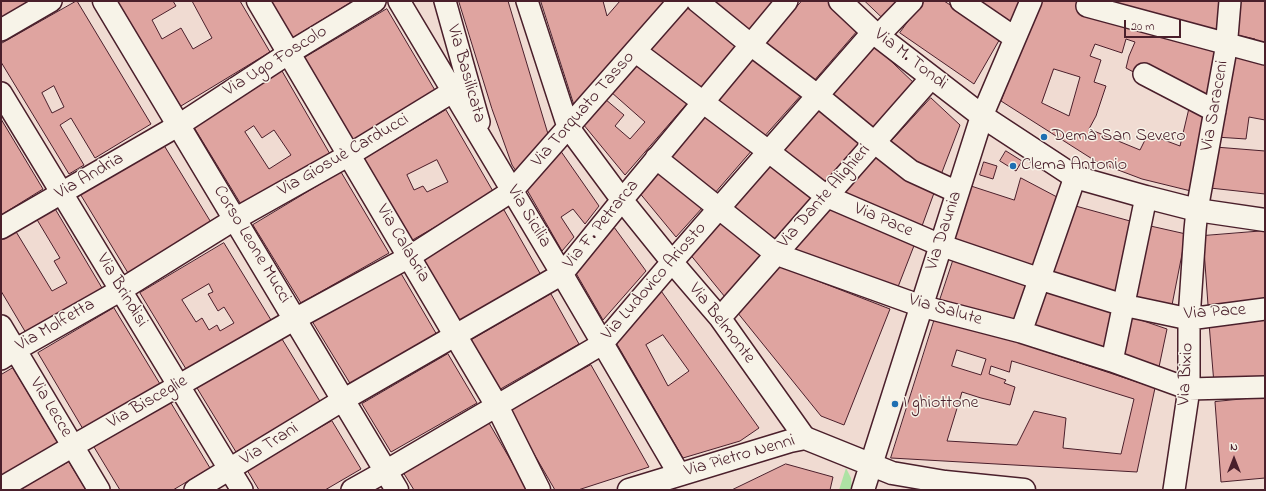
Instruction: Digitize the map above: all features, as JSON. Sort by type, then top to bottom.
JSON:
[{"type":"street","points":[[1,30],[51,1]]},
{"type":"street","name":"Corso Leone Mucci","points":[[104,1],[398,490]]},
{"type":"street","name":"Via Calabria","points":[[258,1],[497,406],[539,490]]},
{"type":"street","name":"Via Ugo Foscolo","points":[[179,125],[289,53],[375,1]]},
{"type":"street","name":"Via Sicilia","points":[[399,1],[680,474]]},
{"type":"street","name":"Via Basilicata","points":[[445,1],[486,147]]},
{"type":"street","name":"Via Belmonte","points":[[527,1],[568,127],[622,200],[720,318],[804,438]]},
{"type":"street","name":"Via Torquato Tasso","points":[[295,319],[409,257],[512,191],[679,1]]},
{"type":"street","points":[[697,1],[911,171],[957,192]]},
{"type":"street","name":"Via F. Petrarca","points":[[343,400],[562,274],[656,158],[787,1]]},
{"type":"street","name":"Via M. Tondi","points":[[840,1],[876,34],[931,78],[982,116],[1075,177],[1146,198],[1197,210],[1265,220]]},
{"type":"street","name":"Via Ludovico Ariosto","points":[[352,490],[602,344],[817,95],[876,34],[912,1]]},
{"type":"street","points":[[961,1],[1015,38]]},
{"type":"street","name":"Via Daunia","points":[[863,490],[982,116],[1031,1]]},
{"type":"street","name":"Via Saraceni","points":[[1197,210],[1227,43],[1230,1]]},
{"type":"street","points":[[1087,6],[1265,54]]},
{"type":"street","name":"Via Pace","points":[[635,51],[826,196],[940,245],[1123,305],[1189,319],[1265,309]]},
{"type":"street","points":[[1144,74],[1215,111]]},
{"type":"street","name":"Via Dante Alighieri","points":[[720,318],[931,78]]},
{"type":"street","name":"Via Giosuè Carducci","points":[[235,219],[349,155],[452,92]]},
{"type":"street","name":"Via Brindisi","points":[[1,93],[242,490]]},
{"type":"street","name":"Via Andria","points":[[1,228],[179,125]]},
{"type":"street","name":"Via Salute","points":[[656,158],[776,254],[921,306],[1021,332],[1112,361],[1189,390],[1265,387]]},
{"type":"street","points":[[1021,332],[1075,177]]},
{"type":"street","points":[[1112,361],[1146,198]]},
{"type":"street","name":"Via Bixio","points":[[1174,490],[1189,390],[1189,319],[1197,210]]},
{"type":"street","name":"Via Molfetta","points":[[8,354],[121,290],[235,219]]},
{"type":"street","name":"Via Bisceglie","points":[[1,488],[295,319]]},
{"type":"street","name":"Via Lecce","points":[[1,326],[8,354],[73,446],[99,490]]},
{"type":"street","name":"Via Trani","points":[[195,490],[343,400]]},
{"type":"street","points":[[804,438],[892,473],[945,482],[1024,490]]},
{"type":"street","name":"Via Pietro Nenni","points":[[629,490],[804,438]]},
{"type":"green space","points":[[846,468],[851,478],[852,490],[839,490]]},
{"type":"building","points":[[1,1],[31,1],[1,18]]},
{"type":"building","points":[[77,1],[151,124],[95,158],[71,118],[60,125],[84,165],[69,174],[1,62],[1,44]],"holes":[[[54,86],[64,107],[52,113],[42,93]]]},
{"type":"building","points":[[117,1],[173,1],[176,6],[152,20],[162,39],[181,28],[193,49],[212,38],[192,1],[240,1],[270,52],[181,106]]},
{"type":"building","points":[[266,1],[353,1],[289,40]]},
{"type":"building","points":[[459,1],[508,1],[548,134],[516,171],[512,165],[492,109]]},
{"type":"building","points":[[541,1],[603,1],[607,16],[620,1],[667,1],[574,104]]},
{"type":"building","points":[[713,1],[775,1],[750,31]]},
{"type":"building","points":[[802,1],[827,1],[858,30],[813,82],[765,43]]},
{"type":"building","points":[[865,1],[900,1],[883,18]]},
{"type":"building","points":[[923,1],[944,1],[1001,37],[974,84],[900,33]]},
{"type":"building","points":[[966,1],[1021,1],[1008,28]]},
{"type":"building","points":[[1040,1],[1082,1],[1223,48],[1212,104],[1141,76],[1126,68],[1135,42],[1126,39],[1122,53],[1095,44],[1090,56],[1101,60],[1094,82],[1106,86],[1096,116],[1089,129],[1140,150],[1148,134],[1180,146],[1190,104],[1211,112],[1195,192],[1142,179],[1097,162],[1001,101],[1021,45]],"holes":[[[1054,69],[1080,77],[1069,116],[1042,103]]]},
{"type":"building","points":[[1092,1],[1223,1],[1220,36]]},
{"type":"building","points":[[1238,1],[1265,1],[1265,47],[1254,43],[1255,39],[1236,35]]},
{"type":"building","points":[[690,2],[740,42],[699,90],[647,51]]},
{"type":"building","points":[[387,9],[436,92],[350,143],[301,60]]},
{"type":"building","points":[[872,43],[916,85],[874,132],[827,94]]},
{"type":"building","points":[[1229,49],[1265,57],[1265,120],[1249,117],[1246,139],[1216,137]]},
{"type":"building","points":[[755,55],[803,93],[762,139],[714,102]]},
{"type":"building","points":[[638,61],[690,100],[625,175],[583,124],[605,99],[624,115],[615,126],[630,139],[645,122],[611,92]]},
{"type":"building","points":[[282,71],[330,154],[242,206],[192,124]],"holes":[[[254,126],[262,138],[274,130],[291,155],[269,169],[245,132]]]},
{"type":"building","points":[[931,98],[960,125],[939,180],[889,144]]},
{"type":"building","points":[[818,105],[864,142],[824,187],[778,151]]},
{"type":"building","points":[[446,110],[494,193],[409,242],[361,161]],"holes":[[[437,160],[448,182],[427,192],[423,186],[414,190],[407,175]]]},
{"type":"building","points":[[706,112],[753,149],[714,194],[669,155]]},
{"type":"building","points":[[1,119],[43,189],[1,215]]},
{"type":"building","points":[[162,142],[212,224],[128,273],[79,192]]},
{"type":"building","points":[[1215,147],[1265,151],[1265,194],[1210,188]]},
{"type":"building","points":[[560,150],[599,206],[585,224],[573,209],[561,217],[574,237],[562,251],[526,188]]},
{"type":"building","name":"Clema Antonio","points":[[1006,151],[1022,161],[1016,171],[1000,161]]},
{"type":"building","points":[[879,154],[916,184],[934,193],[922,226],[842,196]]},
{"type":"building","points":[[769,161],[816,196],[773,243],[730,207]]},
{"type":"building","points":[[984,162],[997,166],[993,179],[980,175]]},
{"type":"building","points":[[658,168],[703,207],[676,237],[638,191]]},
{"type":"building","points":[[341,172],[389,253],[301,303],[253,225]]},
{"type":"building","points":[[1021,178],[1057,197],[1034,271],[951,244],[971,186],[1014,200]]},
{"type":"building","points":[[1072,205],[1130,221],[1116,293],[1050,273]]},
{"type":"building","points":[[833,206],[917,238],[896,292],[791,252]]},
{"type":"building","points":[[54,207],[102,288],[26,333],[1,291],[1,239],[15,230],[52,291],[67,283],[54,261],[60,258],[36,218]]},
{"type":"building","points":[[504,210],[541,275],[457,324],[419,259]]},
{"type":"building","points":[[718,220],[761,256],[725,297],[689,253]]},
{"type":"building","points":[[611,223],[646,271],[603,320],[573,268]]},
{"type":"building","points":[[1146,225],[1186,234],[1171,310],[1132,298]]},
{"type":"building","points":[[1265,231],[1265,299],[1208,305],[1203,236]]},
{"type":"building","points":[[224,243],[271,320],[186,369],[140,293]],"holes":[[[209,284],[213,292],[208,294],[218,311],[224,307],[234,323],[220,331],[217,325],[209,330],[202,318],[196,322],[182,300]]]},
{"type":"building","points":[[953,261],[1028,285],[1016,323],[940,300]]},
{"type":"building","points":[[779,266],[890,309],[844,425],[821,416],[737,312]]},
{"type":"building","points":[[399,270],[437,335],[351,385],[312,321]]},
{"type":"building","points":[[659,288],[759,428],[740,441],[683,458],[614,339]],"holes":[[[663,335],[689,371],[668,386],[646,345]]]},
{"type":"building","points":[[1045,290],[1112,311],[1105,350],[1032,329]]},
{"type":"building","points":[[551,294],[579,344],[497,391],[468,342]]},
{"type":"building","points":[[114,308],[160,384],[83,429],[38,353]]},
{"type":"building","points":[[936,315],[1155,388],[1137,472],[891,458]],"holes":[[[957,350],[986,359],[981,375],[952,366]],[[1012,361],[1134,399],[1121,454],[1063,448],[1066,418],[1034,411],[1017,445],[947,441],[962,392],[1010,405],[1015,387],[1004,383],[1006,380],[989,374],[991,366],[1009,372]]]},
{"type":"building","points":[[1129,316],[1167,329],[1159,367],[1121,356]]},
{"type":"building","points":[[1265,317],[1265,379],[1214,384],[1209,323]]},
{"type":"building","points":[[282,339],[321,403],[236,452],[197,388]]},
{"type":"building","points":[[448,354],[477,403],[391,452],[362,404]]},
{"type":"building","points":[[591,365],[649,467],[578,490],[555,490],[509,411]]},
{"type":"building","points":[[13,368],[58,443],[1,477],[1,375]]},
{"type":"building","points":[[1265,397],[1265,478],[1221,482],[1215,402]]},
{"type":"building","points":[[171,403],[210,468],[173,490],[120,490],[94,447]]},
{"type":"building","points":[[332,421],[361,469],[325,490],[259,490],[247,470]]},
{"type":"building","points":[[489,423],[528,490],[414,490],[403,472]]},
{"type":"building","points":[[69,462],[86,490],[20,490],[33,482]]},
{"type":"building","points":[[786,464],[833,477],[830,490],[732,490]]},
{"type":"place","name":"Demà San Severo","points":[[1044,137]]},
{"type":"place","name":"Clema Antonio","points":[[1013,166]]},
{"type":"place","name":"I ghiottone","points":[[895,404]]}]
